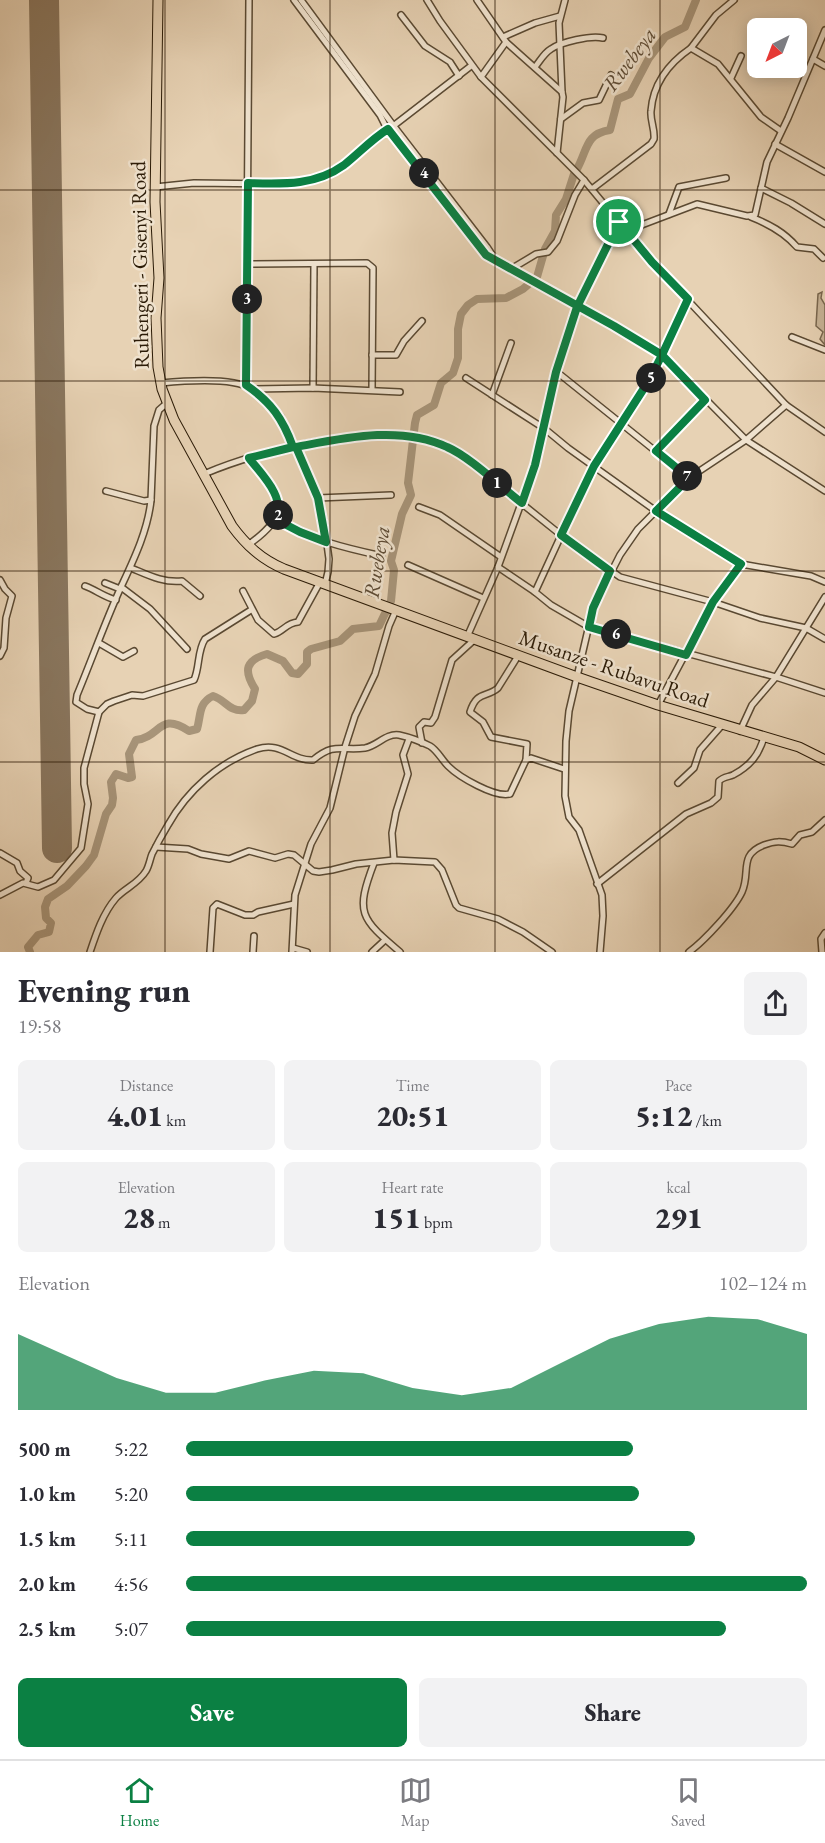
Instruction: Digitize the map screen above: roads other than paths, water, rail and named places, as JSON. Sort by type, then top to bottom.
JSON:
[{"type":"highway","name":"Ruhengeri - Gisenyi Road","points":[[158,0],[155,187],[159,278],[156,318],[158,367],[167,403],[232,526],[248,545],[270,563],[394,609]]},
{"type":"highway","name":"Musanze - Rubavu Road","points":[[394,609],[658,705],[799,747],[825,760]]},
{"type":"street","points":[[243,591],[251,610],[274,634],[290,622],[298,622],[328,572],[329,559],[318,498],[281,417],[249,387],[249,0]]},
{"type":"street","points":[[294,0],[483,252],[662,355],[746,440],[825,491]]},
{"type":"street","points":[[301,0],[391,127]]},
{"type":"street","points":[[427,0],[433,12],[481,77],[584,180],[652,262],[786,405],[825,432]]},
{"type":"street","points":[[477,0],[504,39],[562,92]]},
{"type":"street","points":[[557,153],[563,100],[559,45],[560,16],[565,0]]},
{"type":"street","points":[[592,189],[651,144],[654,139],[651,113],[655,88],[669,66],[691,48],[716,15],[734,0]]},
{"type":"street","points":[[401,15],[425,46],[450,62],[459,76]]},
{"type":"street","points":[[481,77],[504,39],[535,23],[560,16]]},
{"type":"street","points":[[751,217],[756,213],[766,162],[825,30]]},
{"type":"street","points":[[535,67],[549,50],[559,45],[590,37],[603,38]]},
{"type":"street","points":[[691,48],[718,64],[761,117],[781,131]]},
{"type":"street","points":[[731,78],[741,56]]},
{"type":"street","points":[[813,59],[825,66]]},
{"type":"street","points":[[155,187],[171,183],[296,183],[318,178],[344,164],[471,66]]},
{"type":"street","points":[[561,119],[587,101],[599,99],[611,75]]},
{"type":"street","points":[[563,100],[578,106]]},
{"type":"street","points":[[775,144],[825,172]]},
{"type":"street","points":[[669,214],[679,187],[726,178]]},
{"type":"street","points":[[511,269],[538,254],[548,252],[557,241],[575,195],[584,180]]},
{"type":"street","points":[[761,188],[825,224]]},
{"type":"street","points":[[627,232],[669,214],[701,204],[770,224],[790,238],[797,247],[814,249],[823,258]]},
{"type":"street","points":[[422,743],[419,727],[424,722],[431,723],[435,717],[452,660],[471,638],[483,598],[498,567],[522,503],[545,429],[556,372],[577,307],[619,222]]},
{"type":"street","points":[[248,264],[367,263],[374,268],[372,390]]},
{"type":"street","points":[[313,388],[314,264]]},
{"type":"street","points":[[535,592],[594,466],[652,376],[688,299]]},
{"type":"street","points":[[372,355],[396,356],[404,341],[422,321]]},
{"type":"street","points":[[792,337],[825,350]]},
{"type":"street","points":[[492,395],[512,343]]},
{"type":"street","points":[[556,372],[689,478]]},
{"type":"street","points":[[466,378],[545,429],[656,511],[741,564],[811,576],[825,582]]},
{"type":"street","points":[[160,382],[216,381],[249,387],[400,392]]},
{"type":"street","points":[[656,451],[705,400]]},
{"type":"street","points":[[99,712],[87,709],[76,702],[77,695],[120,588],[131,568],[147,520],[151,500],[154,426],[159,410],[167,403]]},
{"type":"street","points":[[600,952],[602,895],[579,830],[569,817],[564,769],[569,711],[593,608],[610,571],[638,529],[689,478],[746,440],[786,405]]},
{"type":"street","points":[[204,474],[249,458],[294,447],[354,437],[405,436],[426,439],[460,454],[610,571],[632,580],[713,602],[760,618],[806,628],[825,639]]},
{"type":"street","points":[[248,545],[279,513],[278,501],[249,458]]},
{"type":"street","points":[[106,491],[144,501],[151,500]]},
{"type":"street","points":[[318,498],[391,495]]},
{"type":"street","points":[[419,507],[440,515],[501,557]]},
{"type":"street","points":[[275,519],[326,542],[382,556]]},
{"type":"street","points":[[658,705],[713,602],[741,564]]},
{"type":"street","points":[[408,565],[483,598]]},
{"type":"street","points":[[498,567],[551,605],[589,627],[686,655],[776,677],[825,693]]},
{"type":"street","points":[[131,568],[162,581],[182,580],[200,596]]},
{"type":"street","points":[[0,580],[2,589],[11,593],[12,601],[6,618],[4,648],[0,656]]},
{"type":"street","points":[[105,583],[120,588],[150,609],[187,649]]},
{"type":"street","points":[[85,586],[116,600]]},
{"type":"street","points":[[740,730],[752,705],[776,677],[825,597]]},
{"type":"street","points":[[307,952],[293,950],[295,895],[311,844],[330,808],[345,747],[355,716],[375,674],[394,609]]},
{"type":"street","points":[[0,895],[6,890],[26,883],[38,887],[54,880],[81,848],[88,804],[84,768],[99,712],[114,701],[132,695],[143,696],[194,680],[204,639],[251,610]]},
{"type":"street","points":[[99,643],[123,657],[134,651]]},
{"type":"street","points":[[90,952],[101,922],[115,899],[133,887],[146,871],[156,847],[175,814],[206,777],[215,770],[256,750],[269,747],[283,749],[306,760],[313,760],[332,748],[364,748],[375,745],[389,735],[398,735],[431,747],[447,765],[462,777],[500,795],[510,794],[526,760],[527,744],[491,737],[483,723],[470,712],[472,705],[482,694],[498,688],[518,656]]},
{"type":"street","points":[[678,783],[694,768],[700,750],[723,725]]},
{"type":"street","points":[[597,884],[686,814],[711,803],[718,797],[719,781],[739,771],[753,760],[764,737]]},
{"type":"street","points":[[394,860],[392,833],[408,774],[403,755],[409,739]]},
{"type":"street","points":[[526,760],[531,758],[564,769]]},
{"type":"street","points":[[689,952],[699,945],[741,894],[748,856],[753,850],[780,840],[792,844],[800,835],[812,832],[825,820]]},
{"type":"street","points":[[156,847],[188,849],[229,859],[249,851],[275,858],[288,854],[294,855],[305,865],[319,872],[356,864],[394,860],[435,862],[442,870],[459,908],[498,919],[523,932],[552,952]]},
{"type":"street","points":[[0,853],[17,863],[27,878],[26,883]]},
{"type":"street","points":[[374,862],[365,886],[363,904],[366,920],[400,952]]},
{"type":"street","points":[[210,952],[213,908],[217,904],[246,915],[253,915],[294,904]]},
{"type":"street","points":[[822,952],[821,939],[825,933]]},
{"type":"street","points":[[253,952],[254,936]]},
{"type":"street","points":[[372,952],[385,940]]},
{"type":"waterway","name":"Rwebeya","points":[[577,169],[591,139],[610,130],[618,99],[630,94],[649,58],[665,37],[685,27],[696,0]]},
{"type":"waterway","name":"Rwebeya","points":[[30,952],[28,947],[38,935],[49,932],[51,923],[46,918],[45,907],[48,899],[67,886],[94,855],[106,814],[112,805],[111,782],[116,774],[132,777],[129,754],[136,740],[151,735],[166,724],[179,726],[189,731],[197,729],[202,706],[213,696],[231,708],[244,710],[252,701],[255,689],[249,676],[249,667],[260,656],[267,654],[283,661],[292,673],[298,674],[307,664],[307,652],[311,649],[340,641],[353,629],[379,626],[391,601],[394,570],[391,561],[402,514],[411,495],[408,483],[417,415],[434,405],[441,383],[453,373],[458,358],[458,329],[461,314],[468,305],[477,299],[506,298],[523,289],[537,277],[545,249],[555,231],[556,215],[566,199],[574,174]]}]
